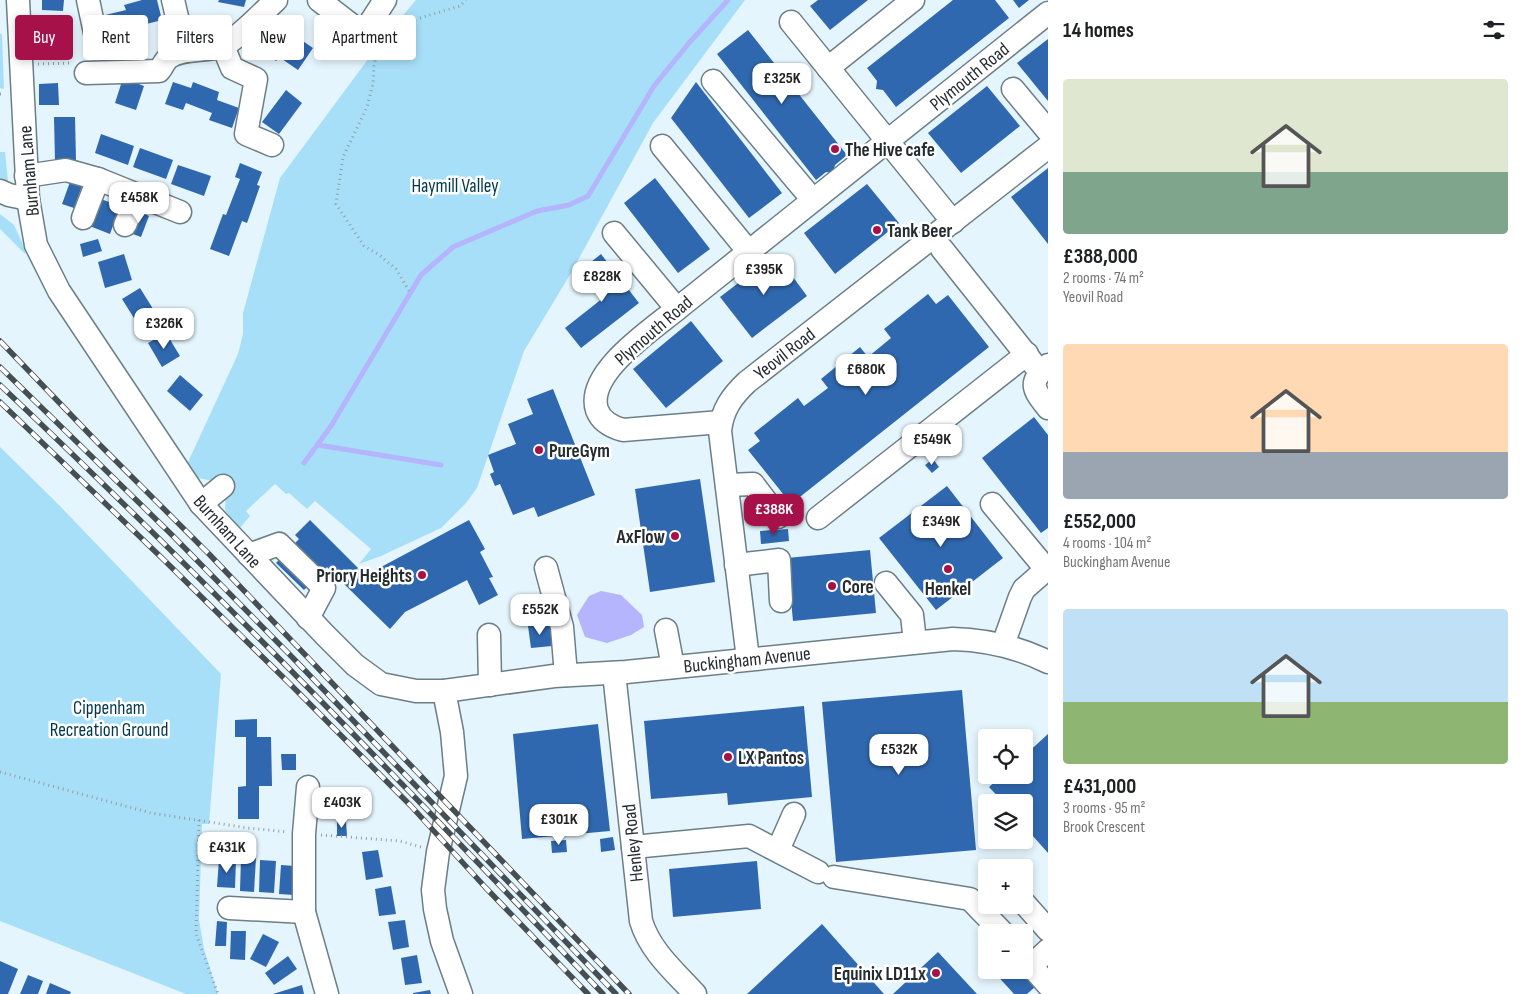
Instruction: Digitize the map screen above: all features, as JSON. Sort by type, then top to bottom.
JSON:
[{"type":"street","points":[[88,0],[91,15]]},
{"type":"street","points":[[173,0],[174,15]]},
{"type":"street","points":[[232,39],[276,0]]},
{"type":"street","points":[[319,0],[363,34],[385,0]]},
{"type":"street","points":[[828,68],[913,0]]},
{"type":"street","name":"Burnham Lane","points":[[12,9],[28,199],[36,245],[60,291],[200,504],[308,618],[355,664],[381,684],[416,691],[444,691]]},
{"type":"street","name":"Plymouth Road","points":[[721,422],[623,430],[609,425],[602,419],[590,419],[603,376],[618,358],[1048,13]]},
{"type":"street","points":[[791,22],[953,222]]},
{"type":"street","points":[[86,73],[159,71],[171,60]]},
{"type":"street","points":[[229,60],[232,68],[256,79],[246,134],[272,145]]},
{"type":"street","points":[[713,80],[813,200]]},
{"type":"street","points":[[1013,89],[1048,132]]},
{"type":"street","points":[[662,146],[749,252]]},
{"type":"street","name":"Yeovil Road","points":[[748,659],[720,431],[721,422],[728,404],[747,382],[1048,147]]},
{"type":"street","points":[[26,176],[66,170],[98,178],[180,212]]},
{"type":"street","points":[[83,218],[98,178]]},
{"type":"street","points":[[0,191],[28,199]]},
{"type":"street","points":[[125,225],[138,195]]},
{"type":"street","points":[[614,233],[677,309]]},
{"type":"street","points":[[942,248],[1038,364]]},
{"type":"street","points":[[1038,364],[1035,391],[1048,408]]},
{"type":"street","points":[[818,518],[1038,364]]},
{"type":"street","points":[[727,484],[753,484],[778,517]]},
{"type":"street","points":[[200,504],[222,486]]},
{"type":"street","points":[[992,504],[1047,568],[1024,589],[1003,645]]},
{"type":"street","points":[[248,555],[279,544],[330,582],[308,618]]},
{"type":"street","points":[[736,565],[779,560],[782,601]]},
{"type":"street","points":[[546,568],[562,627],[566,675]]},
{"type":"street","points":[[886,582],[912,615],[915,642]]},
{"type":"street","points":[[666,630],[673,667]]},
{"type":"street","points":[[489,635],[490,685]]},
{"type":"street","name":"Buckingham Avenue","points":[[444,691],[566,675],[614,673],[953,638],[1003,645],[1048,662]]},
{"type":"street","name":"Henley Road","points":[[614,673],[641,921],[644,932],[655,949],[695,994]]},
{"type":"street","points":[[444,691],[452,732],[456,776],[438,852],[433,890],[442,941],[461,994]]},
{"type":"street","points":[[313,800],[304,834],[304,912],[327,994]]},
{"type":"street","points":[[778,850],[794,814]]},
{"type":"street","points":[[633,847],[749,836],[826,874],[970,899],[994,924]]},
{"type":"street","points":[[228,908],[304,912]]},
{"type":"street","points":[[1033,914],[1048,930]]},
{"type":"street","points":[[1033,959],[1048,950]]},
{"type":"street","points":[[1033,969],[1048,986]]},
{"type":"path","points":[[409,291],[396,269],[378,254],[364,246],[336,204],[344,157],[367,107],[373,84],[374,64],[378,49],[410,21],[460,6],[466,0]]},
{"type":"path","points":[[0,772],[151,813],[248,828],[400,841],[438,852]]},
{"type":"path","points":[[198,820],[196,934],[218,994]]},
{"type":"green space","name":"Haymill Valley","points":[[416,0],[745,0],[653,123],[571,273],[524,351],[477,488],[466,503],[441,528],[381,556],[359,564],[371,549],[315,501],[307,509],[289,493],[286,494],[275,484],[246,511],[250,516],[239,529],[225,510],[226,491],[219,482],[198,478],[188,462],[238,354],[243,334],[243,313],[280,178],[367,60],[416,60],[416,15],[403,15]]},
{"type":"green space","points":[[0,33],[2,35],[4,89],[0,88]]},
{"type":"green space","points":[[0,152],[5,152],[8,181],[3,183],[0,181]]},
{"type":"green space","points":[[0,214],[14,225],[26,251],[25,254],[0,229]]},
{"type":"green space","name":"Cippenham Recreation Ground","points":[[0,447],[59,505],[221,674],[209,824],[202,824],[199,920],[204,949],[218,994],[186,994],[0,921]]},
{"type":"water","points":[[601,591],[621,595],[642,615],[644,627],[631,635],[607,643],[585,637],[577,615],[589,596]]},
{"type":"building","points":[[42,0],[64,0],[63,11],[42,10]]},
{"type":"building","points":[[142,0],[157,0],[161,15],[158,15],[158,21],[148,24],[148,15],[105,15],[126,10],[124,5]]},
{"type":"building","points":[[219,0],[246,0],[244,7],[218,2]]},
{"type":"building","points":[[818,0],[868,0],[830,30],[810,6]]},
{"type":"building","points":[[953,0],[995,0],[1009,18],[896,107],[883,90],[876,89],[877,81],[867,68]]},
{"type":"building","points":[[1013,0],[1029,0],[1019,8]]},
{"type":"building","points":[[748,30],[847,155],[835,165],[833,173],[826,172],[816,180],[717,54]]},
{"type":"building","points":[[1048,39],[1048,101],[1017,63]]},
{"type":"building","points":[[304,42],[313,48],[298,70],[283,60],[304,60]]},
{"type":"building","points":[[123,78],[144,86],[136,110],[115,103]]},
{"type":"building","points":[[173,82],[191,88],[193,82],[219,92],[217,100],[239,108],[232,128],[209,120],[212,113],[186,103],[183,110],[165,104]]},
{"type":"building","points":[[696,82],[782,193],[749,218],[671,118]]},
{"type":"building","points":[[58,83],[59,105],[39,105],[39,84]]},
{"type":"building","points":[[987,86],[1020,126],[961,173],[928,133]]},
{"type":"building","points":[[286,90],[302,103],[279,134],[262,122]]},
{"type":"building","points":[[54,117],[75,117],[76,160],[55,161]]},
{"type":"building","points":[[101,134],[134,146],[128,165],[95,153]]},
{"type":"building","points":[[140,148],[173,160],[166,179],[133,167]]},
{"type":"building","points":[[240,163],[262,172],[257,185],[260,186],[247,223],[242,221],[229,256],[210,249],[223,214],[226,215],[240,179],[235,177]]},
{"type":"building","points":[[178,165],[211,176],[204,196],[171,184]]},
{"type":"building","points":[[1048,168],[1048,244],[1011,197]]},
{"type":"building","points":[[655,178],[710,249],[678,273],[624,203]]},
{"type":"building","points":[[70,182],[82,186],[74,208],[62,204]]},
{"type":"building","points":[[867,184],[899,223],[835,274],[804,233]]},
{"type":"building","points":[[98,198],[120,206],[110,234],[87,225]]},
{"type":"building","points":[[138,211],[149,216],[141,237],[130,233]]},
{"type":"building","points":[[98,239],[102,251],[83,257],[80,244]]},
{"type":"building","points":[[124,254],[132,280],[105,288],[98,262]]},
{"type":"building","points":[[601,254],[639,303],[581,348],[565,328],[603,298],[581,270]]},
{"type":"building","points":[[776,254],[807,296],[752,338],[720,297]]},
{"type":"building","points":[[140,288],[155,312],[137,323],[122,299]]},
{"type":"building","points":[[928,294],[936,304],[948,295],[989,347],[791,504],[748,450],[760,441],[754,433],[798,398],[804,406],[828,388],[821,379],[860,347],[868,357],[891,338],[884,329]]},
{"type":"building","points":[[691,321],[723,361],[666,408],[633,369]]},
{"type":"building","points":[[166,333],[180,356],[162,367],[148,343]]},
{"type":"building","points":[[180,375],[203,395],[190,411],[167,391]]},
{"type":"building","name":"PureGym","points":[[553,389],[595,495],[538,517],[534,507],[513,515],[500,484],[495,486],[490,474],[494,472],[488,455],[516,444],[508,424],[533,414],[527,399]]},
{"type":"building","points":[[1034,417],[1048,435],[1048,528],[1041,533],[982,458]]},
{"type":"building","points":[[933,459],[939,467],[932,473],[925,465]]},
{"type":"building","name":"AxFlow","points":[[700,479],[715,582],[650,592],[635,489]]},
{"type":"building","points":[[947,486],[1003,558],[936,610],[879,538]]},
{"type":"building","points":[[310,520],[358,568],[343,583],[327,567],[304,590],[276,563],[299,539],[295,535]]},
{"type":"building","name":"Priory Heights","points":[[469,520],[485,549],[480,552],[493,577],[489,578],[498,595],[479,605],[467,580],[405,612],[390,629],[344,584],[360,567],[368,574]]},
{"type":"building","points":[[788,529],[789,541],[761,544],[760,531]]},
{"type":"building","name":"Core","points":[[870,550],[876,613],[793,621],[787,558]]},
{"type":"building","points":[[550,624],[552,646],[531,648],[528,626]]},
{"type":"building","points":[[962,690],[976,850],[836,862],[822,702]]},
{"type":"building","name":"LX Pantos","points":[[804,706],[812,797],[728,805],[727,793],[651,799],[644,721]]},
{"type":"building","points":[[257,719],[257,737],[271,737],[272,786],[259,786],[259,819],[238,819],[238,787],[246,786],[246,737],[235,737],[235,720]]},
{"type":"building","points":[[598,724],[610,831],[522,839],[513,734]]},
{"type":"building","points":[[1048,734],[1048,853],[1033,836],[1033,794],[996,794],[989,787],[992,784],[1033,784],[1033,748]]},
{"type":"building","points":[[281,754],[296,754],[296,770],[282,770]]},
{"type":"building","points":[[337,821],[346,821],[347,836],[337,836]]},
{"type":"building","points":[[613,837],[615,850],[601,852],[600,839]]},
{"type":"building","points":[[566,840],[567,852],[552,853],[551,841]]},
{"type":"building","points":[[378,850],[383,877],[366,880],[362,852]]},
{"type":"building","points":[[241,858],[256,858],[254,892],[240,891]]},
{"type":"building","points":[[219,859],[236,860],[235,888],[217,887]]},
{"type":"building","points":[[260,860],[276,861],[274,893],[259,892]]},
{"type":"building","points":[[757,861],[761,909],[673,917],[669,869]]},
{"type":"building","points":[[281,865],[295,866],[294,895],[279,894]]},
{"type":"building","points":[[391,886],[396,914],[379,916],[375,889]]},
{"type":"building","points":[[405,920],[409,947],[393,950],[388,922]]},
{"type":"building","points":[[217,921],[227,922],[226,946],[215,946]]},
{"type":"building","points":[[822,924],[884,994],[747,994]]},
{"type":"building","points":[[231,931],[246,931],[245,960],[230,959]]},
{"type":"building","points":[[263,934],[279,942],[266,967],[250,959]]},
{"type":"building","name":"Equinix LD11x","points":[[938,952],[977,994],[893,994]]},
{"type":"building","points":[[417,955],[422,983],[405,985],[401,958]]},
{"type":"building","points":[[288,956],[297,969],[274,985],[265,973]]},
{"type":"building","points":[[0,961],[18,969],[8,994],[0,994]]},
{"type":"building","points":[[28,975],[43,981],[38,994],[20,994]]},
{"type":"building","points":[[1000,979],[1027,979],[1035,987],[1027,994],[1014,994]]},
{"type":"building","points":[[50,983],[71,992],[70,994],[46,994]]},
{"type":"building","points":[[302,985],[304,994],[273,994]]},
{"type":"building","points":[[430,990],[431,994],[413,994],[413,993]]},
{"type":"waterway","points":[[304,463],[331,426],[421,275],[453,247],[537,211],[569,205],[588,196],[654,86],[689,43],[728,0]]},
{"type":"waterway","points":[[318,445],[441,465]]},
{"type":"railway","points":[[0,341],[209,554],[629,994]]},
{"type":"railway","points":[[0,367],[171,534],[293,658],[616,994]]},
{"type":"railway","points":[[0,385],[230,609],[455,839],[603,994]]},
{"type":"railway","points":[[0,402],[289,683],[411,806],[485,887],[588,994]]},
{"type":"place","name":"The Hive cafe","points":[[835,149]]},
{"type":"place","name":"Tank Beer","points":[[877,230]]},
{"type":"place","name":"PureGym","points":[[539,450]]},
{"type":"place","name":"AxFlow","points":[[675,536]]},
{"type":"place","name":"Henkel","points":[[948,569]]},
{"type":"place","name":"Priory Heights","points":[[422,575]]},
{"type":"place","name":"Core","points":[[832,586]]},
{"type":"place","name":"LX Pantos","points":[[728,757]]},
{"type":"place","name":"Equinix LD11x","points":[[936,973]]}]
